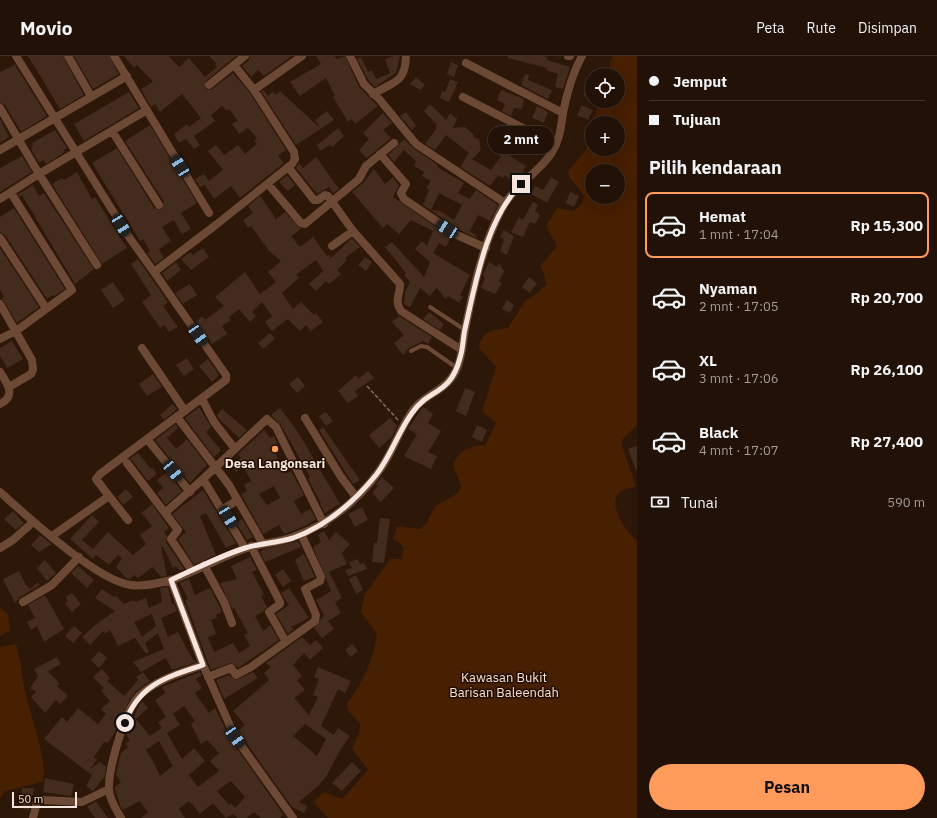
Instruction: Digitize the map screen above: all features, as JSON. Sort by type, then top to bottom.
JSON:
[{"type":"street","points":[[16,56],[129,237],[226,375],[225,382],[97,476],[98,483],[128,520]]},
{"type":"street","points":[[68,56],[91,96]]},
{"type":"street","points":[[114,56],[210,213]]},
{"type":"street","points":[[209,85],[245,56]]},
{"type":"street","points":[[254,90],[302,56]]},
{"type":"street","points":[[350,56],[362,81],[416,144],[505,203]]},
{"type":"street","points":[[373,94],[401,78],[405,69],[406,56]]},
{"type":"street","points":[[0,492],[34,522],[79,557],[113,579],[130,585],[171,580],[248,547],[292,538],[324,524],[346,508],[376,475],[388,457],[404,425],[415,408],[422,401],[449,383],[457,368],[486,248],[495,223],[505,203],[549,156],[556,145],[561,132],[563,113],[571,80],[582,56]]},
{"type":"street","points":[[466,63],[563,113]]},
{"type":"street","points":[[154,272],[268,184],[288,167],[294,159],[294,152],[254,90],[234,65]]},
{"type":"street","points":[[0,150],[127,76]]},
{"type":"street","points":[[463,97],[556,145]]},
{"type":"street","points":[[0,108],[39,174],[97,264]]},
{"type":"street","points":[[0,199],[146,110]]},
{"type":"street","points":[[112,131],[159,205]]},
{"type":"street","points":[[268,184],[303,224],[307,223],[359,179],[366,166],[394,144]]},
{"type":"street","points":[[380,154],[406,184],[401,193],[404,199],[457,235],[486,248]]},
{"type":"street","points":[[288,167],[314,200],[318,200],[326,194],[353,231],[400,284],[397,306],[401,311],[462,350]]},
{"type":"street","points":[[0,339],[16,331],[72,290],[11,193]]},
{"type":"street","points":[[332,246],[353,231]]},
{"type":"street","points":[[0,238],[46,308]]},
{"type":"street","points":[[0,304],[32,360],[33,370],[27,376],[9,387]]},
{"type":"street","points":[[142,348],[185,411]]},
{"type":"street","points":[[0,372],[9,387],[10,392],[8,398],[0,404]]},
{"type":"street","points":[[202,399],[214,422],[235,449]]},
{"type":"street","points":[[177,417],[216,466],[238,500],[262,544]]},
{"type":"street","points":[[305,418],[341,477],[356,497]]},
{"type":"street","points":[[166,512],[190,492],[264,421],[270,421],[276,427],[324,524]]},
{"type":"street","points":[[147,439],[190,492]]},
{"type":"street","points":[[127,463],[166,512],[178,530],[171,538],[192,571]]},
{"type":"street","points":[[203,479],[248,547],[280,602],[280,604],[269,611],[286,642]]},
{"type":"street","points":[[52,536],[109,496]]},
{"type":"street","points":[[223,509],[238,500]]},
{"type":"street","points":[[0,548],[13,540],[34,522]]},
{"type":"street","points":[[208,677],[231,668],[236,675],[251,667],[315,621],[316,618],[305,589],[320,581],[321,577],[302,534]]},
{"type":"street","points":[[23,602],[52,585],[79,557]]},
{"type":"street","points":[[204,565],[224,602],[232,623]]},
{"type":"street","points":[[171,580],[203,665],[235,737],[293,818]]},
{"type":"street","points":[[120,818],[111,801],[109,789],[112,767],[120,736],[130,709],[138,697],[166,678],[203,665]]},
{"type":"street","points":[[33,818],[37,802],[42,800],[82,802],[109,789]]},
{"type":"lane","points":[[430,307],[465,330]]},
{"type":"lane","points":[[411,351],[421,346],[427,347],[457,368]]},
{"type":"path","points":[[366,386],[404,425]]},
{"type":"green space","name":"Kawasan Bukit Barisan Baleendah","points":[[613,56],[637,56],[637,425],[622,440],[623,449],[636,486],[623,490],[619,493],[615,504],[620,518],[628,532],[637,541],[637,818],[328,818],[315,804],[315,800],[324,792],[342,799],[368,770],[352,749],[359,733],[360,724],[348,711],[347,703],[358,687],[370,662],[377,634],[361,612],[365,594],[390,559],[401,559],[404,549],[400,543],[393,539],[397,526],[420,529],[426,524],[435,506],[458,493],[461,485],[453,465],[455,460],[462,452],[469,448],[485,445],[496,423],[482,411],[496,367],[479,348],[480,342],[489,332],[508,328],[525,301],[546,285],[544,273],[540,266],[557,246],[546,226],[557,208],[573,211],[580,205],[583,199],[581,190],[573,182],[568,172],[585,151],[585,156],[625,156],[625,116],[595,116],[597,108],[625,108],[625,68],[610,68],[609,63]]},
{"type":"green space","points":[[0,608],[8,614],[10,631],[0,636]]},
{"type":"green space","points":[[16,644],[26,695],[41,752],[44,773],[42,782],[5,791],[0,799],[0,647]]},
{"type":"building","points":[[28,56],[63,56],[84,95],[60,109]]},
{"type":"building","points":[[74,56],[109,56],[119,74],[93,89]]},
{"type":"building","points":[[124,56],[169,56],[179,67],[189,58],[205,77],[217,67],[215,65],[217,64],[209,56],[236,56],[206,81],[205,88],[207,90],[212,89],[233,73],[250,93],[286,150],[278,156],[284,163],[240,198],[231,186],[214,199],[205,185],[206,184],[200,187],[195,179],[204,174],[209,181],[223,170],[208,151],[216,145],[224,155],[238,145],[245,154],[257,144],[254,141],[257,138],[248,128],[239,134],[232,124],[238,121],[229,109],[227,111],[222,106],[211,115],[215,121],[194,136],[200,145],[194,149],[186,139],[179,143],[174,134],[187,124],[189,127],[201,118],[182,94],[160,112],[155,104],[151,107],[141,89],[153,82],[137,65],[134,68]]},
{"type":"building","points":[[250,56],[292,56],[264,76],[258,70],[251,77],[242,66],[249,60]]},
{"type":"building","points":[[316,56],[334,56],[337,59],[345,56],[359,87],[378,106],[355,124],[352,119],[348,122],[333,97],[335,96],[326,78],[300,96],[290,82],[321,64]]},
{"type":"building","points":[[400,56],[396,73],[375,87],[369,81],[357,59],[361,57],[368,72],[372,70],[376,79],[390,73],[385,59]]},
{"type":"building","points":[[508,56],[543,56],[547,57],[547,60],[570,67],[563,89],[555,87],[558,74],[546,70],[547,68],[508,58]]},
{"type":"building","points":[[451,62],[458,65],[454,77],[447,74]]},
{"type":"building","points":[[15,65],[47,116],[21,132],[5,105],[0,103],[0,72]]},
{"type":"building","points":[[525,74],[529,75],[528,80],[552,90],[548,99],[521,85]]},
{"type":"building","points":[[416,77],[425,85],[420,90],[410,84]]},
{"type":"building","points":[[450,79],[458,82],[449,102],[440,98],[442,91],[445,92]]},
{"type":"building","points":[[264,90],[268,96],[273,92],[276,95],[280,91],[320,128],[315,120],[327,111],[334,120],[296,145],[261,91]]},
{"type":"building","points":[[501,90],[524,99],[522,109],[514,108],[511,116],[502,111],[505,104],[497,100]]},
{"type":"building","points":[[129,92],[139,108],[84,141],[74,124]]},
{"type":"building","points":[[430,104],[446,120],[450,113],[457,119],[453,128],[465,127],[474,135],[473,137],[479,139],[481,150],[472,159],[491,170],[501,156],[496,153],[504,141],[514,148],[510,156],[526,166],[520,178],[515,183],[505,175],[503,178],[498,175],[490,186],[460,167],[469,153],[446,135],[435,150],[425,144],[437,128],[435,127],[437,125],[424,111]]},
{"type":"building","points":[[582,105],[585,108],[593,110],[590,116],[585,116],[585,119],[577,115]]},
{"type":"building","points":[[537,106],[548,112],[544,123],[532,118]]},
{"type":"building","points":[[406,112],[416,126],[412,130],[400,116]]},
{"type":"building","points":[[383,113],[392,123],[383,130],[391,138],[367,158],[359,150],[369,139],[363,133]]},
{"type":"building","points":[[0,119],[9,137],[0,143]]},
{"type":"building","points":[[150,125],[197,203],[181,213],[191,229],[182,234],[174,220],[162,227],[171,241],[159,249],[164,258],[155,264],[147,253],[150,251],[143,239],[140,241],[92,163],[117,148],[154,208],[159,210],[162,209],[164,202],[125,141]]},
{"type":"building","points":[[338,128],[344,136],[332,147],[330,145],[320,151],[317,145]]},
{"type":"building","points":[[55,130],[67,148],[63,150],[65,152],[46,164],[43,160],[39,163],[32,151],[32,143]]},
{"type":"building","points":[[404,139],[413,148],[438,165],[437,167],[464,183],[458,193],[470,199],[476,190],[498,205],[490,221],[478,215],[470,231],[477,236],[476,238],[460,230],[423,205],[429,190],[426,188],[431,181],[422,176],[424,172],[414,166],[416,161],[404,150],[394,162],[388,155]],"holes":[[[439,193],[462,205],[454,220],[440,211],[431,210]]]},
{"type":"building","points":[[534,140],[546,146],[543,153],[531,148]]},
{"type":"building","points":[[22,156],[32,172],[0,192],[0,168]]},
{"type":"building","points":[[316,157],[339,189],[333,193],[329,187],[317,194],[296,168],[299,163],[303,168]]},
{"type":"building","points":[[374,169],[385,184],[393,177],[399,185],[393,197],[451,237],[446,247],[439,243],[433,253],[470,275],[460,295],[463,297],[459,303],[448,296],[445,299],[437,288],[430,296],[420,288],[410,307],[404,304],[405,292],[410,282],[404,275],[406,273],[385,247],[392,242],[424,277],[430,262],[415,249],[422,241],[427,246],[433,231],[411,220],[399,234],[387,224],[383,228],[352,192],[363,183]]},
{"type":"building","points":[[77,172],[92,199],[95,197],[127,248],[102,264],[52,184],[62,178],[64,180]]},
{"type":"building","points":[[287,175],[295,185],[288,191],[279,182]]},
{"type":"building","points":[[551,177],[559,182],[548,203],[531,194],[535,186],[543,190]]},
{"type":"building","points":[[33,185],[39,196],[44,193],[94,269],[75,284],[22,195],[20,197],[18,194]]},
{"type":"building","points":[[570,192],[579,196],[574,207],[566,203]]},
{"type":"building","points":[[260,196],[275,217],[275,220],[285,212],[301,229],[291,236],[300,247],[313,237],[327,256],[329,255],[331,258],[352,238],[360,247],[345,258],[347,260],[337,270],[341,274],[329,284],[326,281],[316,291],[309,284],[323,271],[316,260],[296,275],[299,278],[282,293],[293,309],[301,302],[314,315],[316,313],[323,322],[311,331],[306,325],[300,331],[288,319],[272,331],[265,322],[272,316],[262,302],[252,312],[256,316],[250,322],[239,309],[229,317],[231,320],[222,326],[227,334],[212,344],[196,322],[202,316],[205,320],[224,306],[215,297],[245,272],[260,294],[276,282],[268,272],[281,261],[269,251],[251,226],[248,228],[243,220],[253,213],[248,206]]},
{"type":"building","points":[[533,202],[538,205],[535,211],[540,215],[535,224],[530,222],[523,237],[511,232],[519,217],[523,220]]},
{"type":"building","points":[[14,208],[65,289],[47,299],[5,235],[0,233],[0,217]]},
{"type":"building","points":[[504,230],[514,236],[507,255],[500,252],[504,239],[500,237]]},
{"type":"building","points":[[0,248],[39,307],[17,323],[2,298],[4,297],[0,289]]},
{"type":"building","points":[[203,248],[209,257],[191,270],[181,259],[190,252],[193,255]]},
{"type":"building","points":[[365,257],[372,262],[366,271],[358,265]]},
{"type":"building","points":[[138,259],[168,302],[163,306],[178,327],[169,332],[164,325],[160,328],[142,302],[151,295],[131,264]]},
{"type":"building","points":[[176,262],[181,270],[167,281],[162,273]]},
{"type":"building","points":[[489,262],[497,267],[499,263],[504,271],[499,281],[502,283],[495,294],[481,288],[485,278],[483,274]]},
{"type":"building","points":[[529,277],[537,283],[530,293],[522,287]]},
{"type":"building","points":[[113,282],[125,300],[113,308],[101,290]]},
{"type":"building","points":[[190,284],[197,295],[183,304],[175,293]]},
{"type":"building","points":[[507,300],[514,305],[510,313],[502,309]]},
{"type":"building","points":[[429,312],[444,324],[440,330],[423,319]]},
{"type":"building","points":[[399,316],[432,337],[428,344],[423,341],[409,348],[403,355],[394,343],[404,335],[392,322]]},
{"type":"building","points":[[270,333],[275,339],[263,349],[258,343]]},
{"type":"building","points":[[12,341],[23,359],[7,368],[0,356],[0,348]]},
{"type":"building","points":[[187,358],[194,369],[184,376],[176,365]]},
{"type":"building","points":[[208,359],[219,375],[212,382],[199,366]]},
{"type":"building","points":[[368,371],[374,378],[355,391],[358,396],[348,403],[338,391],[356,375],[358,379]]},
{"type":"building","points":[[153,374],[162,387],[147,396],[139,384]]},
{"type":"building","points":[[298,377],[305,386],[297,393],[289,384]]},
{"type":"building","points":[[465,388],[475,392],[466,416],[456,411]]},
{"type":"building","points":[[172,404],[177,409],[164,420],[160,415]]},
{"type":"building","points":[[199,407],[211,427],[206,432],[221,450],[214,457],[185,418]]},
{"type":"building","points":[[423,407],[433,414],[428,423],[441,431],[428,452],[437,456],[431,469],[404,456],[417,434],[408,429]]},
{"type":"building","points":[[280,408],[298,432],[340,504],[325,513],[308,479],[310,477],[281,425],[271,415]]},
{"type":"building","points":[[222,409],[247,430],[239,438],[219,419],[217,415]]},
{"type":"building","points":[[326,412],[333,421],[326,426],[319,416]]},
{"type":"building","points":[[390,418],[397,426],[392,437],[379,448],[369,435]]},
{"type":"building","points":[[176,424],[178,428],[167,438],[176,449],[187,439],[207,465],[190,483],[155,440]]},
{"type":"building","points":[[477,425],[487,430],[482,442],[472,437]]},
{"type":"building","points":[[323,427],[360,480],[353,484],[319,430]]},
{"type":"building","points":[[264,430],[270,438],[274,436],[278,445],[273,448],[285,474],[291,471],[304,495],[294,501],[301,514],[310,509],[316,519],[305,526],[284,534],[279,525],[263,534],[241,494],[247,491],[244,485],[251,481],[243,466],[236,472],[231,464],[241,458],[238,454]],"holes":[[[274,486],[280,498],[267,505],[259,494]]]},
{"type":"building","points":[[637,446],[637,470],[636,470],[628,449]]},
{"type":"building","points":[[138,453],[157,474],[148,481],[130,458]]},
{"type":"building","points":[[167,472],[182,491],[166,505],[157,493],[163,488],[157,480]]},
{"type":"building","points":[[382,477],[394,488],[381,502],[372,493],[378,486],[376,484]]},
{"type":"building","points":[[126,489],[133,497],[123,505],[117,497]]},
{"type":"building","points":[[203,490],[236,543],[226,548],[206,513],[200,516],[216,555],[194,565],[178,539],[186,532],[172,514]]},
{"type":"building","points":[[152,504],[169,528],[164,532],[167,536],[166,542],[184,569],[180,571],[176,566],[173,568],[163,547],[161,547],[167,576],[161,577],[153,567],[138,578],[134,575],[130,579],[126,578],[116,567],[122,558],[118,555],[109,565],[96,555],[93,559],[70,539],[92,515],[99,522],[82,540],[93,549],[108,532],[133,555],[146,544],[140,535],[152,526],[141,513]]},
{"type":"building","points":[[362,507],[368,520],[355,527],[348,514]]},
{"type":"building","points":[[13,511],[24,523],[16,530],[4,519]]},
{"type":"building","points":[[380,518],[390,519],[384,563],[372,562],[374,543],[377,543]]},
{"type":"building","points":[[242,519],[253,537],[247,540],[236,523]]},
{"type":"building","points":[[324,531],[329,540],[336,532],[350,544],[342,553],[347,564],[329,572],[342,598],[335,602],[341,613],[328,621],[334,629],[322,638],[314,628],[324,615],[316,600],[331,591],[313,547],[321,542],[318,535]]},
{"type":"building","points":[[40,535],[52,544],[39,552],[31,545]]},
{"type":"building","points":[[298,541],[301,547],[265,562],[260,552],[264,549]]},
{"type":"building","points":[[304,554],[315,577],[304,581],[295,560]]},
{"type":"building","points":[[250,557],[257,570],[252,572],[264,594],[261,596],[267,607],[264,611],[255,616],[263,631],[270,625],[279,640],[238,668],[231,663],[211,670],[185,600],[188,599],[180,583],[189,579],[195,595],[210,588],[222,612],[216,615],[217,618],[211,620],[216,634],[208,637],[214,652],[233,643],[239,653],[250,646],[244,635],[248,633],[234,608],[232,609],[220,583],[237,579],[231,566]]},
{"type":"building","points":[[358,559],[360,564],[364,563],[367,569],[348,576],[345,570],[352,568],[349,562]]},
{"type":"building","points":[[45,560],[56,573],[47,581],[37,568]]},
{"type":"building","points":[[78,566],[94,580],[87,588],[71,573]]},
{"type":"building","points":[[283,569],[291,581],[283,587],[275,575]]},
{"type":"building","points":[[19,571],[30,589],[38,582],[40,585],[20,597],[15,603],[3,579]]},
{"type":"building","points":[[356,575],[363,590],[356,594],[349,579]]},
{"type":"building","points":[[168,587],[172,604],[174,604],[177,611],[161,618],[168,637],[178,632],[193,660],[196,662],[172,670],[166,658],[141,672],[133,662],[164,649],[158,633],[145,643],[149,652],[146,654],[135,638],[118,646],[110,630],[105,634],[103,631],[90,645],[82,637],[95,625],[115,611],[95,598],[102,589],[114,597],[116,596],[124,604],[134,600],[135,602],[146,598],[149,608],[162,602],[160,588]],"holes":[[[152,614],[156,626],[142,637],[134,622]]]},
{"type":"building","points":[[289,588],[309,618],[291,627],[294,629],[288,634],[276,614],[289,605],[281,593]]},
{"type":"building","points":[[72,593],[81,604],[72,612],[65,603],[68,601],[66,597]]},
{"type":"building","points":[[45,595],[64,629],[44,642],[37,626],[31,630],[27,622],[35,618],[28,605]]},
{"type":"building","points":[[74,626],[82,633],[73,643],[65,636]]},
{"type":"building","points":[[302,637],[310,645],[316,640],[323,648],[310,660],[304,653],[293,665],[302,676],[297,680],[305,690],[294,698],[309,715],[318,697],[313,695],[319,679],[314,677],[318,667],[351,681],[345,693],[338,689],[321,726],[334,735],[338,728],[350,736],[339,752],[327,775],[319,785],[299,802],[307,806],[304,813],[292,807],[238,731],[245,725],[233,711],[269,680],[264,673],[271,667],[266,663]],"holes":[[[305,724],[326,739],[317,756],[293,736]]]},
{"type":"building","points":[[352,644],[358,651],[351,657],[345,650]]},
{"type":"building","points":[[99,651],[107,658],[99,668],[91,660]]},
{"type":"building","points":[[57,657],[61,664],[48,671],[60,684],[57,686],[68,696],[60,704],[56,700],[45,713],[31,697],[36,692],[30,688],[38,676],[34,669]]},
{"type":"building","points":[[102,669],[110,678],[107,681],[124,696],[138,680],[136,677],[143,672],[150,681],[136,691],[130,699],[115,732],[108,743],[104,742],[94,757],[97,760],[90,769],[100,762],[106,767],[105,776],[93,791],[86,786],[92,775],[44,739],[62,717],[67,722],[78,708],[98,724],[106,714],[101,709],[110,701],[101,691],[104,688],[93,677]]},
{"type":"building","points":[[200,672],[202,675],[196,679],[202,688],[195,693],[209,713],[215,708],[231,740],[283,814],[280,818],[261,818],[254,812],[247,818],[237,818],[233,814],[226,818],[213,803],[200,814],[189,801],[179,809],[185,818],[141,818],[148,812],[140,801],[123,810],[115,787],[121,782],[116,775],[121,753],[128,747],[125,744],[130,740],[126,735],[142,701],[148,708],[136,719],[150,736],[162,728],[158,722],[166,717],[155,700],[165,693],[162,687]],"holes":[[[184,706],[195,721],[191,724],[201,744],[207,740],[219,753],[210,761],[219,771],[198,787],[189,775],[205,761],[194,748],[182,759],[167,733],[180,725],[173,714]],[[159,741],[173,766],[160,776],[146,750]],[[231,781],[245,797],[235,808],[231,803],[229,805],[217,791]]]},
{"type":"building","points":[[253,672],[258,678],[224,699],[216,680],[229,675],[236,680]]},
{"type":"building","points":[[352,762],[361,771],[342,791],[332,783]]},
{"type":"building","points":[[45,778],[74,784],[71,796],[43,792]]},
{"type":"building","points":[[22,788],[34,788],[29,810],[20,808]]},
{"type":"building","points":[[96,801],[108,818],[95,818],[87,807]]},
{"type":"place","name":"Desa Langonsari","points":[[275,449]]},
{"type":"route","points":[[125,723],[130,709],[138,697],[158,682],[203,665],[171,580],[245,548],[292,538],[324,524],[346,508],[376,475],[388,457],[404,425],[415,408],[422,401],[449,383],[454,376],[460,358],[465,330],[487,243],[505,203],[521,184]]}]
